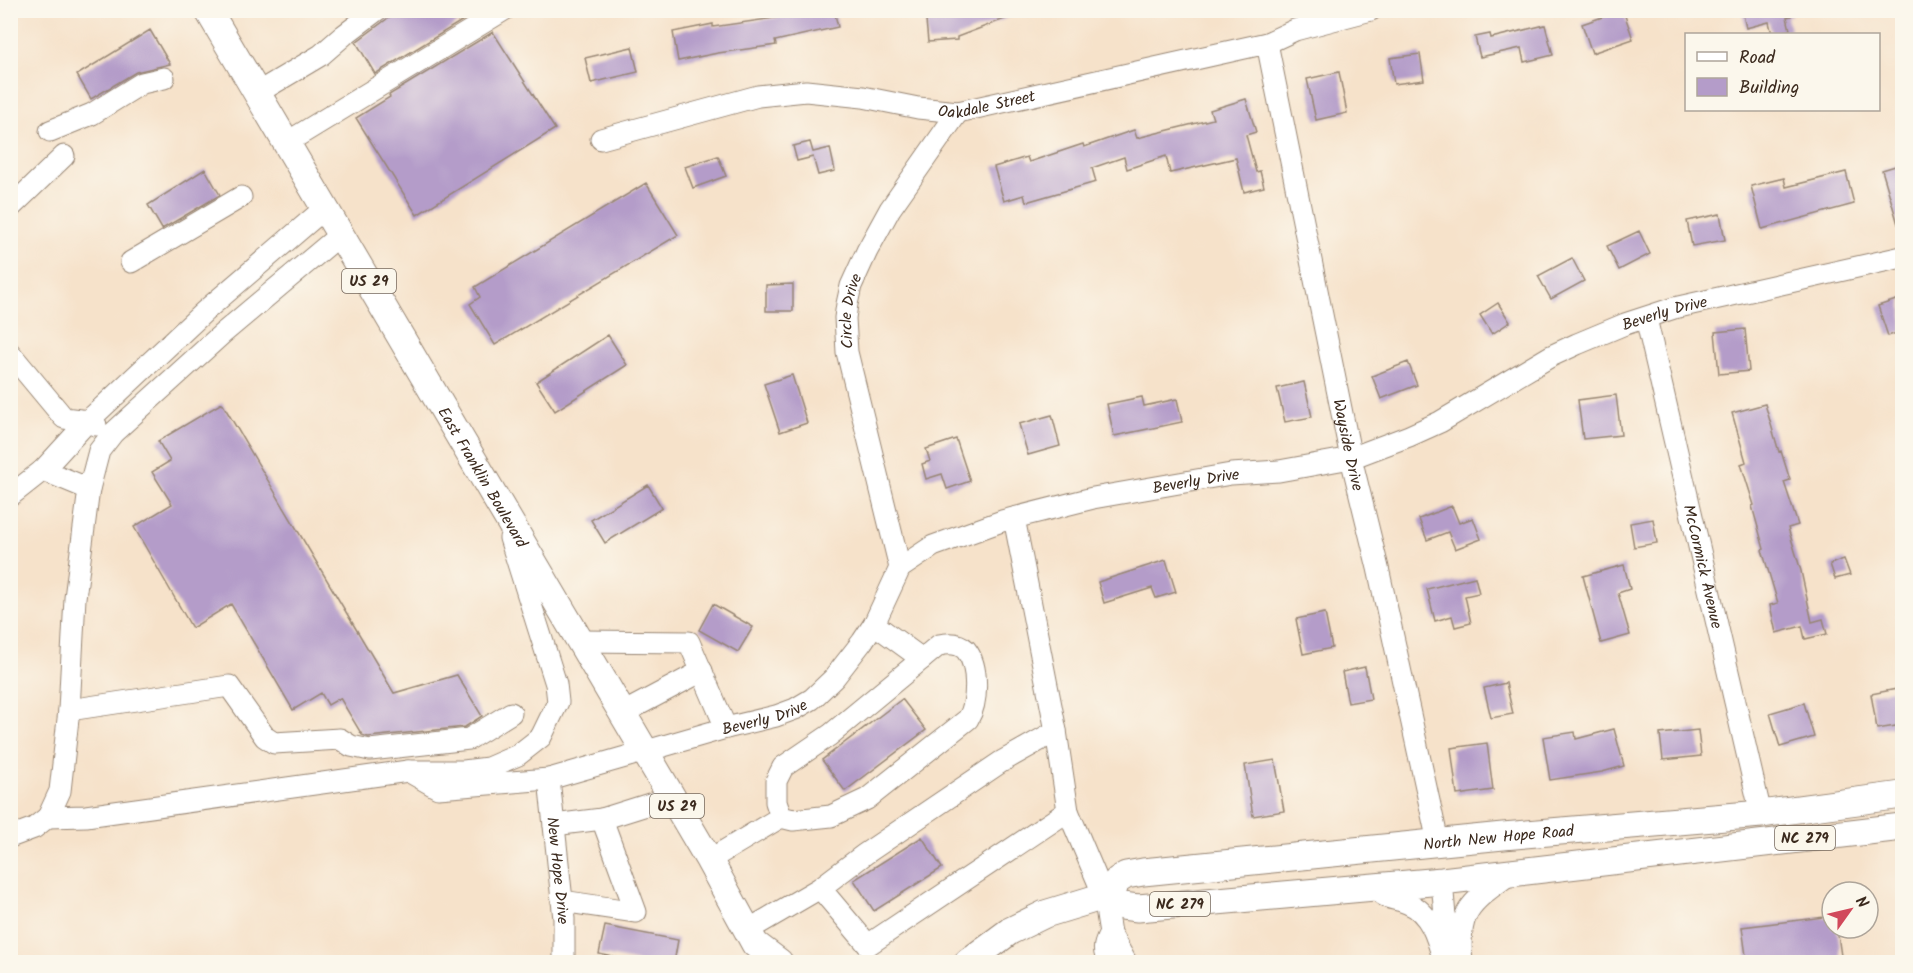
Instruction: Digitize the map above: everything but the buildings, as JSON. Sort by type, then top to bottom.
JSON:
[{"type":"main road","name":"East Franklin Boulevard","points":[[208,10],[709,860],[753,945],[779,963]]},
{"type":"main road","name":"North New Hope Road","points":[[968,963],[1010,931],[1036,918],[1104,896],[1118,880],[1126,875],[1503,836],[1761,814],[1902,795]]},
{"type":"main road","name":"North New Hope Road","points":[[1104,896],[1114,903],[1130,908],[1443,881],[1902,827]]},
{"type":"main road","points":[[1443,881],[1458,864],[1488,852],[1503,836]]},
{"type":"street","points":[[256,93],[321,56],[350,30],[378,10]]},
{"type":"street","points":[[286,142],[504,10]]},
{"type":"street","name":"Oakdale Street","points":[[601,139],[758,96],[806,91],[863,97],[918,108],[958,112],[1267,43],[1295,30],[1371,10]]},
{"type":"street","name":"Wayside Drive","points":[[1267,43],[1351,458],[1438,843]]},
{"type":"street","points":[[50,131],[92,114],[142,83],[164,78]]},
{"type":"street","name":"Circle Drive","points":[[900,568],[847,352],[845,318],[851,286],[891,209],[958,112]]},
{"type":"street","points":[[10,208],[64,156]]},
{"type":"street","points":[[131,262],[241,197]]},
{"type":"street","points":[[10,496],[43,470],[88,421],[205,311],[325,208]]},
{"type":"street","points":[[10,837],[34,828],[48,818],[60,791],[69,710],[75,598],[89,489],[99,451],[113,433],[222,334],[341,234]]},
{"type":"street","name":"Beverly Drive","points":[[408,771],[438,788],[549,779],[646,753],[726,728],[776,716],[812,699],[834,678],[874,624],[900,568],[933,546],[964,533],[1014,518],[1142,488],[1231,474],[1279,471],[1351,458],[1440,423],[1577,344],[1646,318],[1674,308],[1902,257]]},
{"type":"street","points":[[205,311],[222,334]]},
{"type":"street","name":"McCormick Avenue","points":[[1646,318],[1761,814]]},
{"type":"street","points":[[10,353],[64,418],[88,421],[113,433]]},
{"type":"street","points":[[115,397],[134,414]]},
{"type":"street","points":[[43,470],[89,489]]},
{"type":"street","points":[[48,818],[86,816],[408,771],[464,771],[488,768],[518,755],[542,737],[558,702],[556,684],[501,507]]},
{"type":"street","points":[[1014,518],[1056,731],[1068,811],[1104,896],[1116,961]]},
{"type":"street","points":[[874,624],[922,659]]},
{"type":"street","points":[[580,641],[689,642],[726,728]]},
{"type":"street","points":[[709,860],[781,817],[794,819],[831,816],[867,799],[968,719],[974,710],[976,686],[971,660],[965,649],[951,643],[939,645],[830,735],[783,767],[776,781],[776,802],[781,817]]},
{"type":"street","points":[[622,713],[702,671]]},
{"type":"street","points":[[69,710],[229,686],[265,737],[274,743],[340,739],[351,746],[370,750],[469,740],[511,713]]},
{"type":"street","points":[[753,945],[820,888],[887,839],[1001,762],[1056,731]]},
{"type":"street","name":"New Hope Drive","points":[[549,779],[562,901],[564,963]]},
{"type":"street","points":[[554,825],[602,819],[672,797]]},
{"type":"street","points":[[820,888],[868,945],[1068,811]]},
{"type":"street","points":[[562,901],[636,912],[602,819]]},
{"type":"street","points":[[1462,963],[1460,942],[1466,912],[1482,894],[1513,872]]},
{"type":"street","points":[[1443,881],[1449,963]]},
{"type":"street","points":[[1374,886],[1386,899],[1408,903],[1424,914],[1434,933],[1444,963]]}]
